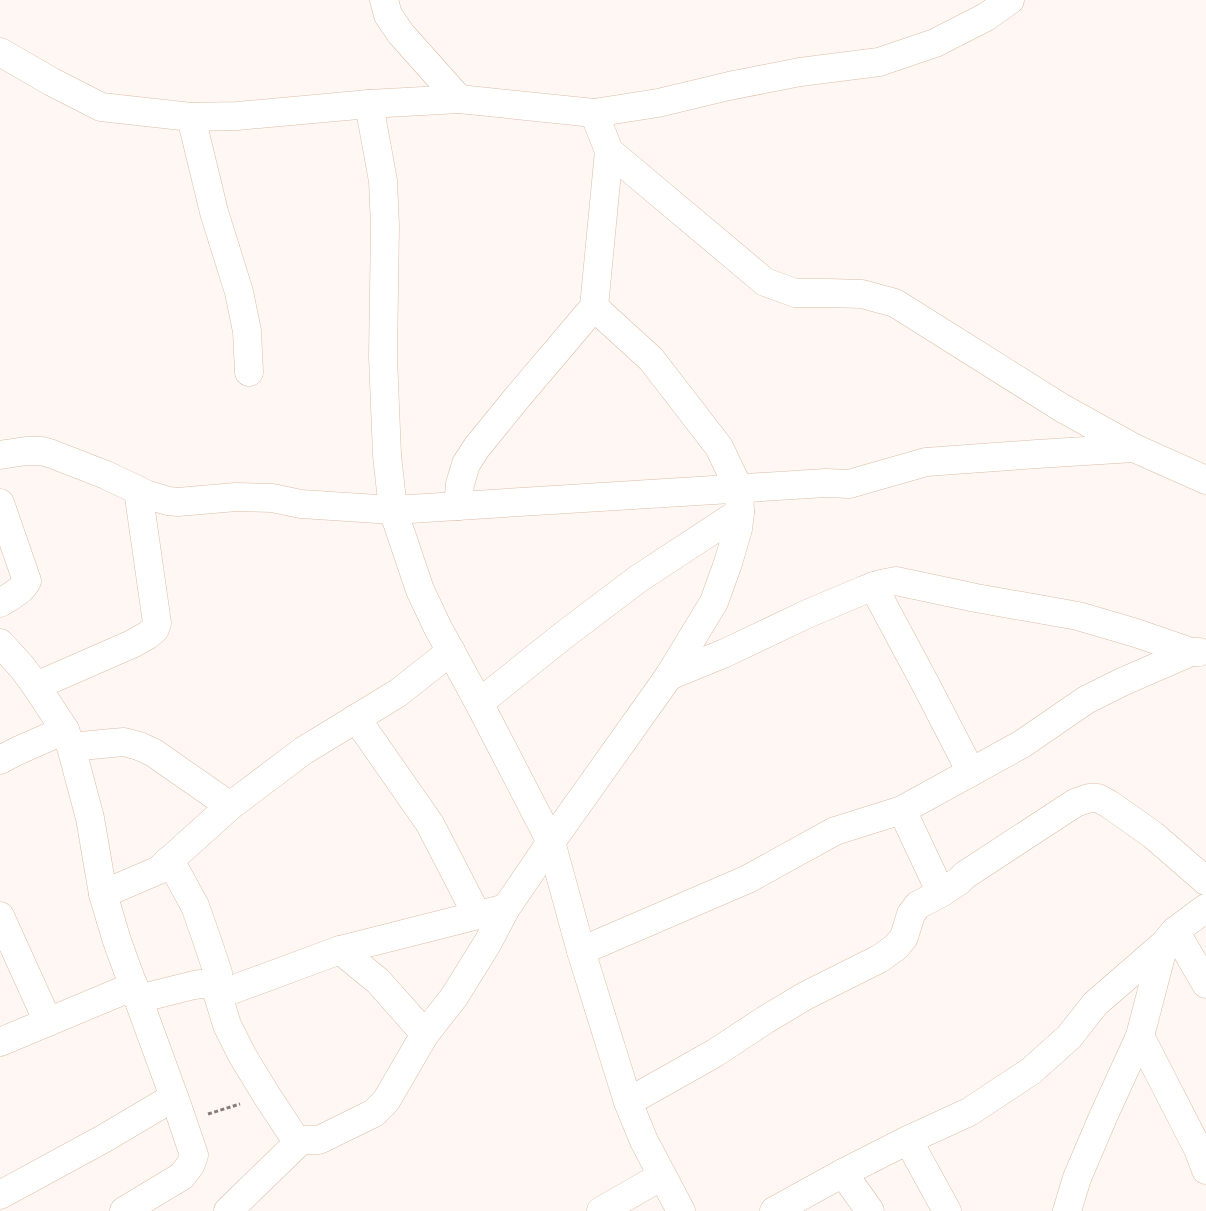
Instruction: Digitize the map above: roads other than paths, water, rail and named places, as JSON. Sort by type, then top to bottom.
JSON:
[{"type":"street","points":[[384,0],[388,15],[401,34],[459,99]]},
{"type":"street","points":[[0,52],[52,82],[102,107],[190,117],[237,116],[369,104],[459,99],[594,113],[658,103],[800,72],[880,62],[935,43],[982,9],[1010,0]]},
{"type":"street","points":[[369,104],[383,181],[385,226],[383,357],[387,455],[393,510],[420,590],[438,628],[551,842],[581,951],[628,1102],[644,1141],[681,1211]]},
{"type":"street","points":[[458,506],[460,484],[466,464],[477,447],[594,307],[609,151],[594,113]]},
{"type":"street","points":[[190,117],[214,212],[239,292],[247,331],[249,372]]},
{"type":"street","points":[[609,151],[765,282],[795,292],[862,294],[895,303],[1062,408],[1134,448],[1206,480]]},
{"type":"street","points":[[228,1211],[298,1143],[304,1140],[319,1140],[374,1113],[380,1108],[391,1094],[425,1034],[454,996],[487,944],[506,908],[669,676],[714,602],[738,529],[739,500],[719,446],[651,359],[594,307]]},
{"type":"street","points":[[0,455],[26,451],[52,454],[158,498],[178,502],[236,498],[272,498],[301,504],[393,510],[458,506],[739,500],[826,483],[849,484],[926,462],[1134,448]]},
{"type":"street","points":[[36,686],[132,644],[155,629],[157,623],[138,490]]},
{"type":"street","points":[[479,703],[739,500]]},
{"type":"street","points":[[0,503],[27,581],[20,589],[0,603]]},
{"type":"street","points":[[669,676],[725,653],[807,614],[873,586],[896,581],[976,598],[1078,616],[1198,652]]},
{"type":"street","points":[[873,586],[971,772]]},
{"type":"street","points":[[0,643],[36,686],[68,738],[90,818],[103,894],[117,941],[194,1155],[188,1169],[182,1176],[124,1211]]},
{"type":"street","points":[[103,894],[159,870],[230,806],[304,751],[398,692],[451,651]]},
{"type":"street","points":[[581,951],[748,879],[835,831],[902,810],[1022,744],[1086,700],[1122,682],[1198,652]]},
{"type":"street","points":[[356,718],[430,824],[477,915]]},
{"type":"street","points":[[0,760],[17,751],[68,738],[112,743],[124,742],[154,753],[230,806]]},
{"type":"street","points":[[628,1102],[715,1053],[805,996],[880,959],[896,947],[904,937],[911,914],[918,905],[941,893],[965,875],[1075,803],[1089,798],[1098,798],[1109,804],[1153,835],[1206,881]]},
{"type":"street","points":[[902,810],[941,893]]},
{"type":"street","points":[[168,861],[177,873],[195,906],[216,968],[218,989],[227,1025],[242,1055],[298,1143]]},
{"type":"street","points":[[0,1042],[48,1022],[136,992],[194,984],[218,989],[340,950],[506,908]]},
{"type":"street","points":[[774,1211],[908,1140],[969,1112],[1031,1071],[1069,1036],[1095,1004],[1206,908]]},
{"type":"street","points":[[0,916],[48,1022]]},
{"type":"street","points":[[1170,938],[1206,984]]},
{"type":"street","points":[[1067,1211],[1081,1170],[1103,1117],[1140,1036],[1170,938]]},
{"type":"street","points":[[340,950],[378,981],[425,1034]]},
{"type":"street","points":[[1140,1036],[1198,1149],[1206,1170]]},
{"type":"street","points":[[0,1195],[102,1139],[174,1096]]},
{"type":"street","points":[[908,1140],[946,1211]]},
{"type":"street","points":[[843,1173],[870,1211]]},
{"type":"street","points":[[601,1211],[662,1176]]},
{"type":"street","points":[[0,1201],[6,1211]]}]
